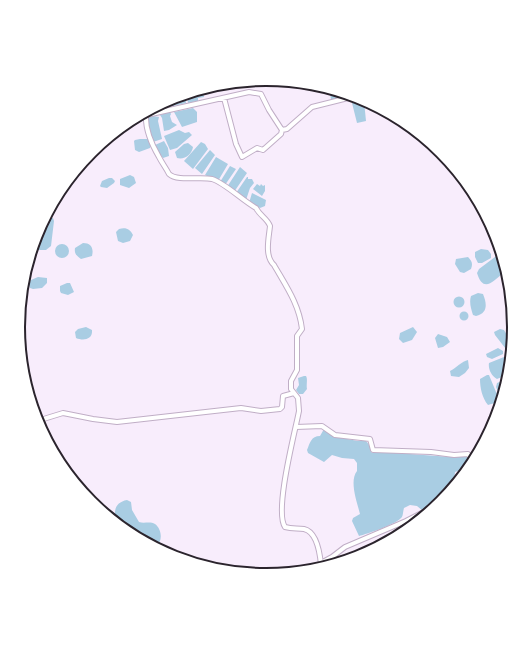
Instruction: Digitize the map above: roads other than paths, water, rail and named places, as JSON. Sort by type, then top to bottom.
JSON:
[{"type":"street","points":[[156,113],[224,98],[244,92],[260,94],[282,130]]},
{"type":"street","points":[[224,98],[236,144],[242,156],[257,148],[263,150],[281,134],[282,130],[287,129],[312,107],[343,99]]},
{"type":"street","points":[[146,119],[149,135],[171,176],[214,180],[256,208],[258,214],[267,220],[270,226],[268,248],[270,262],[290,291],[300,316],[302,329],[297,336],[297,370],[291,386],[291,389],[298,398],[299,407],[282,496],[282,520],[285,527],[292,529],[303,529],[310,532],[313,536],[320,562]]},
{"type":"street","points":[[43,419],[63,413],[118,422],[241,408],[266,410],[282,407],[283,396],[294,393]]},
{"type":"street","points":[[296,427],[322,426],[335,435],[370,439],[373,450],[431,452],[454,455],[468,454],[469,456]]},
{"type":"street","points":[[327,560],[345,547],[418,515]]},
{"type":"water","points":[[204,95],[204,97],[198,98],[198,101],[188,103],[188,100]]},
{"type":"water","points":[[330,96],[340,98],[331,100]]},
{"type":"water","points":[[186,100],[186,103],[173,105]]},
{"type":"water","points":[[352,103],[365,108],[366,121],[357,123]]},
{"type":"water","points":[[193,108],[197,112],[197,122],[182,127],[174,112]]},
{"type":"water","points":[[170,112],[172,122],[177,125],[164,131],[162,118],[160,115]]},
{"type":"water","points":[[153,116],[159,117],[158,121],[162,139],[153,142],[146,120]]},
{"type":"water","points":[[179,130],[185,133],[189,132],[192,135],[177,148],[170,150],[164,136]]},
{"type":"water","points":[[148,139],[151,144],[150,148],[139,152],[135,150],[134,141]]},
{"type":"water","points":[[164,141],[168,148],[169,156],[163,158],[155,148],[155,145]]},
{"type":"water","points":[[201,142],[205,144],[208,149],[193,169],[184,161]]},
{"type":"water","points":[[188,143],[193,147],[191,152],[188,156],[177,158],[175,152],[184,144]]},
{"type":"water","points":[[210,150],[215,155],[202,174],[195,168]]},
{"type":"water","points":[[216,157],[228,164],[218,181],[205,175]]},
{"type":"water","points":[[230,166],[236,169],[225,185],[220,182]]},
{"type":"water","points":[[240,167],[247,173],[234,192],[227,187]]},
{"type":"water","points":[[130,175],[134,177],[136,183],[129,188],[120,185],[120,179]]},
{"type":"water","points":[[247,177],[248,179],[252,179],[254,183],[250,188],[246,200],[236,193]]},
{"type":"water","points":[[112,178],[115,181],[114,183],[107,188],[100,186],[102,181]]},
{"type":"water","points":[[257,184],[260,186],[261,184],[263,186],[265,185],[265,191],[262,196],[253,189]]},
{"type":"water","points":[[252,193],[266,200],[265,206],[260,208],[249,203]]},
{"type":"water","points":[[52,218],[53,218],[54,221],[51,246],[46,250],[38,250],[43,235]]},
{"type":"water","points":[[126,228],[131,231],[133,235],[130,241],[123,243],[118,241],[116,232],[119,229]]},
{"type":"water","points":[[83,243],[90,245],[93,253],[92,256],[81,259],[75,253],[75,248]]},
{"type":"water","points":[[62,244],[67,246],[69,251],[67,256],[62,258],[57,256],[55,251],[57,246]]},
{"type":"water","points":[[481,249],[488,250],[491,254],[491,258],[482,263],[478,263],[475,257],[475,252]]},
{"type":"water","points":[[496,256],[501,275],[496,280],[485,284],[479,279],[477,273],[479,269]]},
{"type":"water","points":[[468,257],[472,263],[471,269],[464,273],[460,272],[455,264],[456,259]]},
{"type":"water","points":[[38,277],[47,278],[47,283],[42,288],[33,289],[30,288],[29,285],[31,280]]},
{"type":"water","points":[[70,283],[74,292],[68,295],[61,293],[60,291],[60,286]]},
{"type":"water","points":[[478,293],[483,294],[486,308],[483,313],[476,316],[473,315],[470,301],[471,296]]},
{"type":"water","points":[[457,297],[461,297],[463,298],[463,306],[457,307],[454,304],[454,300]]},
{"type":"water","points":[[462,312],[466,312],[468,316],[466,320],[462,320],[460,318],[460,314]]},
{"type":"water","points":[[86,327],[92,330],[91,336],[87,339],[76,338],[75,332],[78,329]]},
{"type":"water","points":[[413,327],[417,332],[412,340],[403,343],[399,339],[400,333]]},
{"type":"water","points":[[500,329],[504,330],[507,334],[506,349],[495,335],[494,332]]},
{"type":"water","points":[[438,334],[447,337],[450,342],[443,347],[438,348],[435,338]]},
{"type":"water","points":[[498,348],[503,351],[503,354],[492,359],[487,357],[486,354]]},
{"type":"water","points":[[505,357],[502,377],[497,379],[493,376],[490,372],[489,363]]},
{"type":"water","points":[[468,360],[469,368],[465,373],[459,377],[451,376],[450,371]]},
{"type":"water","points":[[489,375],[498,394],[495,403],[488,405],[486,402],[481,389],[480,379]]},
{"type":"water","points":[[304,376],[307,377],[307,389],[303,394],[299,394],[296,390],[299,385],[298,378]]},
{"type":"water","points":[[501,382],[498,392],[496,387],[497,383]]},
{"type":"water","points":[[324,429],[336,437],[366,441],[370,446],[371,452],[373,453],[382,452],[467,457],[467,460],[460,470],[455,472],[454,477],[447,486],[423,511],[417,506],[410,505],[404,508],[402,517],[399,520],[359,536],[352,521],[353,518],[360,514],[354,486],[357,463],[354,459],[332,455],[324,462],[308,453],[307,450],[311,440],[317,436],[320,436]]},
{"type":"water","points":[[127,500],[131,502],[132,510],[139,522],[153,523],[157,526],[161,535],[158,544],[115,516],[116,507],[123,501]]}]
